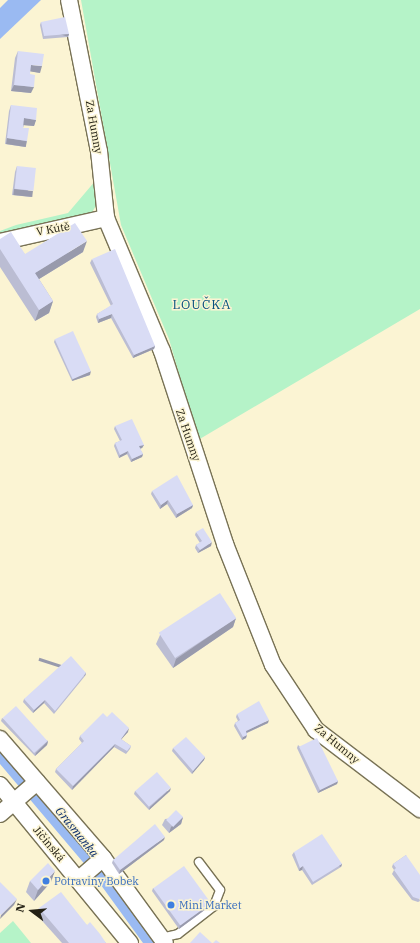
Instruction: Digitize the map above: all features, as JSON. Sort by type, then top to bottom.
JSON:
[{"type":"street","name":"Za Humny","points":[[69,0],[99,151],[106,218],[162,351],[225,544],[273,665],[316,730],[420,809]]},
{"type":"street","name":"V Kútě","points":[[0,242],[106,218]]},
{"type":"street","points":[[0,739],[27,790],[92,868],[159,941]]},
{"type":"street","name":"Jičínská","points":[[0,785],[27,790],[92,868],[130,943]]},
{"type":"street","points":[[0,814],[27,790]]},
{"type":"lane","points":[[159,941],[178,934],[214,906],[220,890],[198,862]]},
{"type":"green space","points":[[81,0],[420,0],[420,309],[198,440],[169,339],[121,225]]},
{"type":"green space","points":[[96,180],[100,199],[91,214],[0,237],[0,231],[16,225],[68,213]]},
{"type":"green space","points":[[13,921],[31,943],[0,943],[0,933]]},
{"type":"water","points":[[8,0],[41,0],[0,39],[0,8]]},
{"type":"water","points":[[0,746],[111,879],[158,943],[143,943],[93,874],[0,764]]},
{"type":"building","points":[[65,17],[69,34],[44,36],[41,22]]},
{"type":"building","points":[[18,51],[44,54],[42,66],[31,65],[30,74],[35,75],[34,87],[14,85]]},
{"type":"building","points":[[11,105],[37,108],[36,120],[24,118],[23,128],[29,128],[27,141],[7,138]]},
{"type":"building","points":[[17,166],[36,168],[33,191],[15,189]]},
{"type":"building","points":[[75,223],[87,241],[35,273],[53,301],[39,310],[0,249],[0,239],[11,232],[25,254]]},
{"type":"building","points":[[115,249],[155,346],[134,355],[112,314],[99,319],[97,314],[113,304],[92,259]]},
{"type":"building","points":[[73,331],[91,371],[73,379],[55,339]]},
{"type":"building","points":[[132,419],[144,445],[139,446],[143,454],[132,459],[128,451],[120,455],[115,443],[122,440],[115,426]]},
{"type":"building","points":[[177,475],[193,505],[177,514],[168,500],[161,505],[152,491]]},
{"type":"building","points":[[203,528],[212,542],[200,550],[196,545],[202,541],[196,532]]},
{"type":"building","points":[[220,593],[236,618],[175,658],[159,633]]},
{"type":"building","points":[[71,656],[86,673],[55,711],[45,700],[34,710],[24,699]]},
{"type":"building","points":[[259,701],[269,720],[246,731],[247,735],[243,737],[235,723],[240,720],[237,714]]},
{"type":"building","points":[[16,706],[47,741],[34,753],[3,718]]},
{"type":"building","points":[[112,712],[129,728],[121,739],[131,746],[127,751],[115,744],[73,786],[56,769],[84,741],[80,736],[103,713],[107,717]]},
{"type":"building","points":[[186,737],[205,757],[193,771],[173,748]]},
{"type":"building","points":[[317,738],[338,781],[320,790],[299,747]]},
{"type":"building","points":[[157,772],[171,788],[149,807],[135,791]]},
{"type":"building","points":[[176,810],[183,817],[173,827],[166,820]]},
{"type":"building","points":[[155,824],[165,837],[120,870],[113,860]]},
{"type":"building","points":[[322,834],[342,864],[313,882],[303,866],[300,868],[294,852]]},
{"type":"building","points":[[406,855],[420,875],[419,899],[413,897],[394,870],[396,868],[393,864]]},
{"type":"building","points":[[48,863],[55,871],[38,890],[30,881]]},
{"type":"building","points":[[184,866],[211,903],[180,926],[153,888]]},
{"type":"building","points":[[0,882],[17,899],[1,915],[0,914]]},
{"type":"building","points":[[61,892],[87,925],[90,922],[106,943],[69,943],[39,908]]},
{"type":"building","points":[[200,932],[212,943],[190,943]]},
{"type":"building","points":[[216,940],[220,943],[213,943]]},
{"type":"place","name":"Potraviny Bobek","points":[[46,881]]},
{"type":"place","name":"Mini Market","points":[[171,905]]},
{"type":"district","name":"LOUČKA","points":[[202,305]]},
{"type":"water label","name":"Grasmanka","points":[[77,832]]}]
